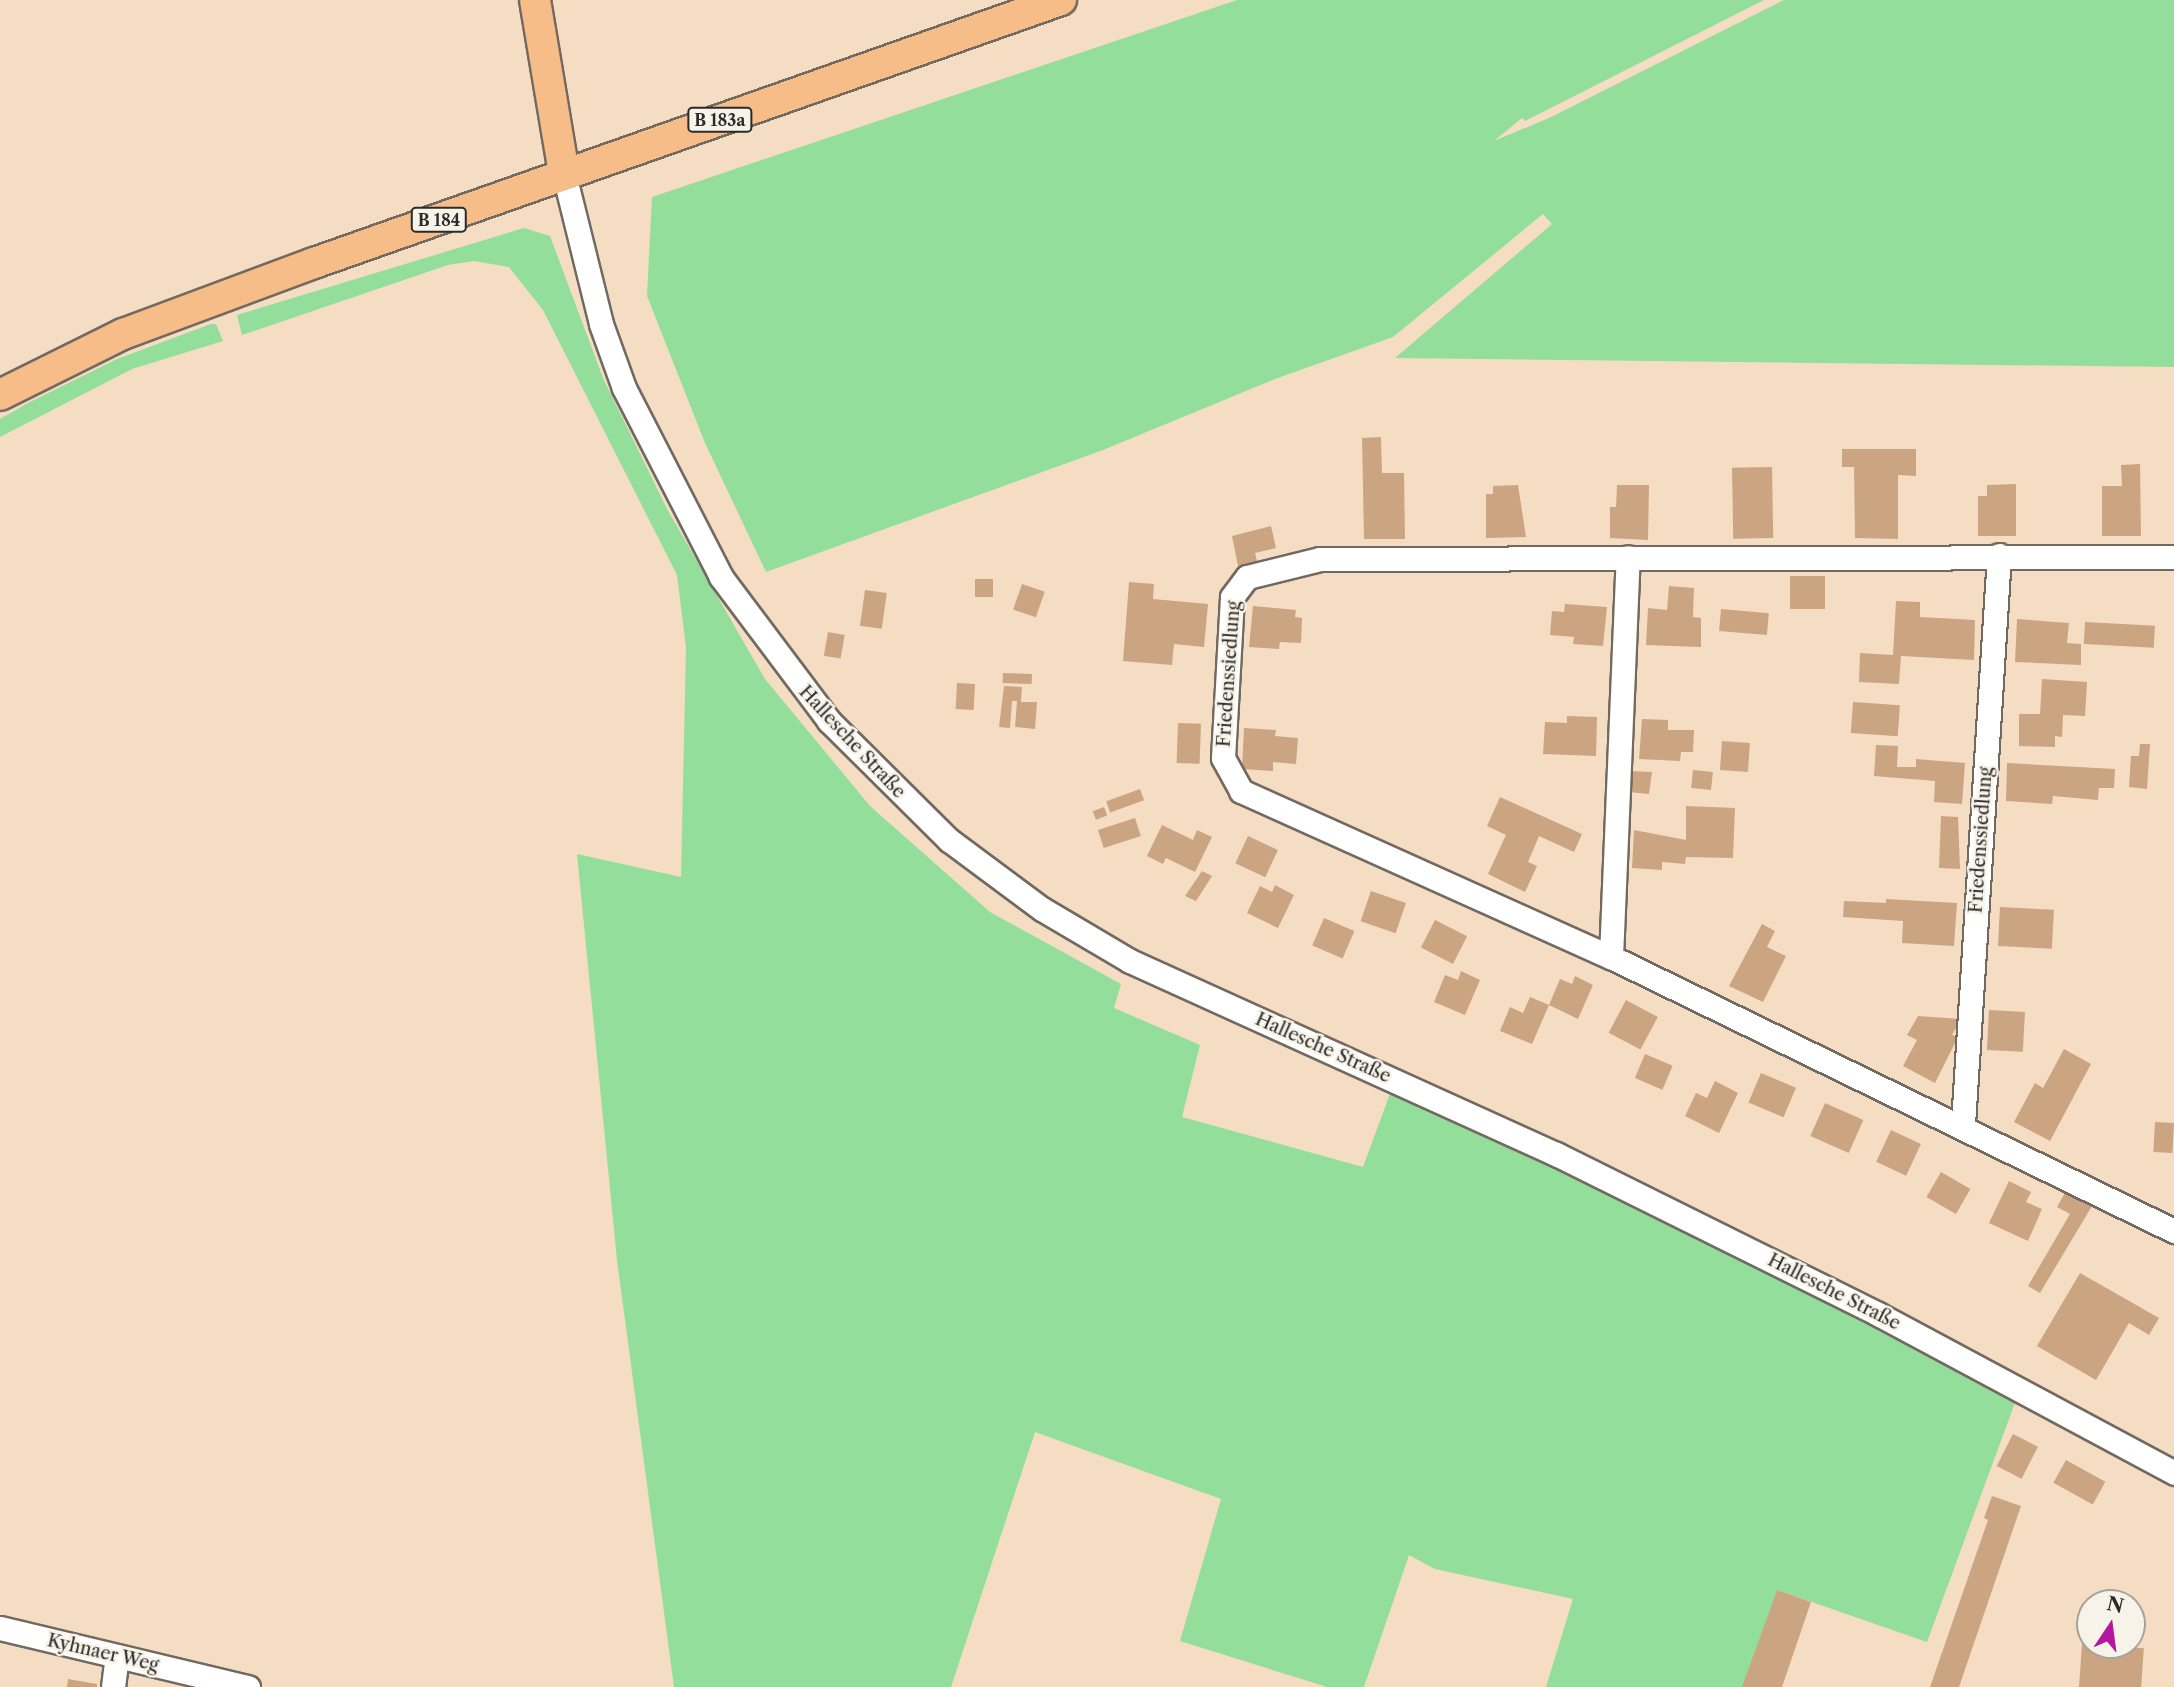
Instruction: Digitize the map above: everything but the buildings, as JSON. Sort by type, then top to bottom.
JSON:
[{"type":"main road","points":[[535,0],[564,174]]},
{"type":"main road","name":"B 183a","points":[[564,174],[1061,0]]},
{"type":"main road","name":"B 184","points":[[0,395],[123,334],[564,174]]},
{"type":"street","name":"Hallesche Straße","points":[[564,174],[601,324],[641,424],[721,577],[792,676],[908,803],[949,840],[1042,909],[1129,961],[1556,1154],[1791,1270],[2174,1473]]},
{"type":"street","name":"Friedenssiedlung","points":[[1962,1124],[1999,555]]},
{"type":"street","name":"Friedenssiedlung","points":[[2174,557],[1999,555],[1320,559],[1247,577],[1232,597],[1223,758],[1241,791],[1611,957],[1962,1124],[2174,1231]]},
{"type":"street","points":[[1611,957],[1628,557]]},
{"type":"street","name":"Kyhnaer Weg","points":[[0,1628],[248,1687]]},
{"type":"street","points":[[113,1687],[117,1656]]},
{"type":"green space","points":[[1237,0],[1764,0],[1525,121],[1522,118],[1494,141],[1549,118],[1784,0],[2174,0],[2174,367],[1395,358],[1552,224],[1543,214],[1393,337],[1275,379],[1103,450],[766,572],[705,443],[647,296],[652,197]]},
{"type":"green space","points":[[524,228],[550,236],[603,378],[667,509],[765,679],[870,806],[990,912],[1121,984],[1114,1008],[1200,1045],[1182,1117],[1363,1167],[1395,1080],[2020,1389],[1927,1642],[1777,1590],[1743,1687],[1546,1687],[1573,1599],[1435,1569],[1409,1555],[1364,1687],[1327,1687],[1180,1641],[1221,1499],[1035,1432],[951,1687],[674,1687],[617,1260],[577,854],[681,877],[686,647],[677,575],[543,310],[509,267],[474,261],[448,265],[242,335],[237,315]]},
{"type":"green space","points":[[216,324],[223,341],[132,369],[0,437],[0,419],[28,403],[117,359]]}]
